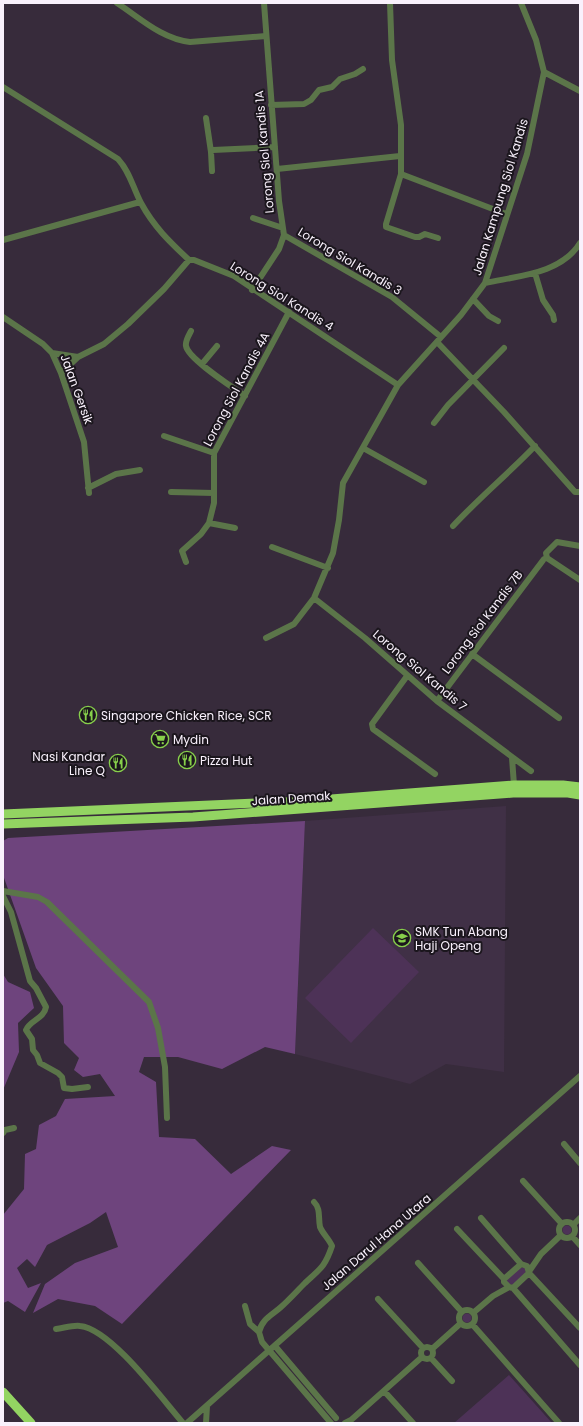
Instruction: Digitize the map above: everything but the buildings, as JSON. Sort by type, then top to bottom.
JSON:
[{"type":"highway","name":"Jalan Demak","points":[[3,814],[305,802],[514,785],[563,785],[580,787]]},
{"type":"highway","name":"Jalan Demak","points":[[3,824],[193,817],[513,793],[568,793],[580,795]]},
{"type":"highway","points":[[3,1392],[30,1423]]},
{"type":"street","points":[[117,3],[162,34],[178,41],[190,42],[266,36]]},
{"type":"street","name":"Lorong Siol Kandis 1A","points":[[252,290],[279,249],[284,232],[271,105],[264,3]]},
{"type":"street","points":[[390,3],[392,60],[401,125],[401,174],[386,227],[415,237],[425,234],[438,238]]},
{"type":"street","name":"Jalan Kampung Siol Kandis","points":[[266,638],[294,624],[314,598],[328,568],[333,553],[339,520],[343,483],[398,385],[439,339],[485,283],[506,214],[527,154],[544,72],[536,40],[521,3]]},
{"type":"street","points":[[271,105],[304,104],[311,100],[319,90],[332,87],[340,79],[355,74],[363,69]]},
{"type":"street","points":[[544,72],[580,91]]},
{"type":"street","name":"Lorong Siol Kandis 4","points":[[3,87],[118,159],[125,166],[140,202],[156,228],[189,260],[194,260],[228,273],[398,385]]},
{"type":"street","points":[[206,118],[212,171]]},
{"type":"street","points":[[211,152],[243,147],[275,146]]},
{"type":"street","points":[[277,169],[400,156]]},
{"type":"street","points":[[401,174],[506,214]]},
{"type":"street","points":[[4,239],[140,202]]},
{"type":"street","name":"Lorong Siol Kandis 3","points":[[253,218],[284,232],[392,297],[439,339],[575,492],[580,492]]},
{"type":"street","points":[[485,283],[535,273],[557,264],[574,253],[580,243]]},
{"type":"street","points":[[574,253],[580,257]]},
{"type":"street","points":[[61,373],[78,357],[104,344],[128,324],[164,289],[189,260]]},
{"type":"street","points":[[535,273],[543,300],[554,315],[554,320]]},
{"type":"street","points":[[473,299],[489,316],[498,321]]},
{"type":"street","name":"Lorong Siol Kandis 4A","points":[[186,562],[183,550],[202,534],[209,523],[214,503],[214,453],[289,312]]},
{"type":"street","name":"Jalan Gersik","points":[[3,317],[43,344],[52,353],[61,373],[84,442],[89,490],[116,474],[140,470]]},
{"type":"street","points":[[191,331],[186,342],[186,348],[211,373],[245,396]]},
{"type":"street","points":[[202,364],[217,346]]},
{"type":"street","points":[[434,423],[438,415],[504,348]]},
{"type":"street","points":[[52,353],[78,357]]},
{"type":"street","points":[[164,436],[214,453]]},
{"type":"street","points":[[453,526],[482,495],[496,485],[535,446]]},
{"type":"street","points":[[363,448],[424,482]]},
{"type":"street","points":[[172,492],[214,493]]},
{"type":"street","points":[[209,523],[235,528]]},
{"type":"street","name":"Lorong Siol Kandis 7B","points":[[437,701],[539,564],[547,558],[546,553],[549,548],[556,542],[580,546]]},
{"type":"street","points":[[272,547],[328,568]]},
{"type":"street","points":[[547,558],[580,580]]},
{"type":"street","name":"Lorong Siol Kandis 7","points":[[314,598],[365,638],[437,701],[531,771]]},
{"type":"street","points":[[472,654],[559,718]]},
{"type":"street","points":[[407,676],[372,724],[373,729],[435,774]]},
{"type":"street","points":[[512,758],[514,785]]},
{"type":"street","points":[[3,891],[38,897],[47,902],[149,1002],[158,1028],[165,1067],[167,1118]]},
{"type":"street","points":[[3,896],[11,912],[30,981],[36,988],[46,1007],[43,1015],[30,1024],[26,1030],[32,1039],[33,1050],[40,1063],[58,1073],[62,1077],[64,1088],[72,1090],[88,1087]]},
{"type":"street","name":"Jalan Darul Hana Utara","points":[[187,1423],[580,1076]]},
{"type":"street","points":[[3,1133],[6,1130],[14,1128]]},
{"type":"street","points":[[564,1144],[580,1162]]},
{"type":"street","points":[[523,1181],[562,1224]]},
{"type":"street","points":[[258,1332],[264,1319],[279,1309],[317,1273],[325,1264],[330,1253],[332,1246],[330,1240],[323,1232],[320,1225],[318,1207],[314,1202]]},
{"type":"street","points":[[480,1218],[580,1328]]},
{"type":"street","points":[[572,1225],[580,1218]]},
{"type":"street","points":[[568,1222],[572,1225],[574,1232],[572,1236],[568,1238],[561,1235],[559,1230],[562,1224],[568,1222]]},
{"type":"street","points":[[457,1229],[580,1365]]},
{"type":"street","points":[[473,1313],[493,1296],[511,1287],[529,1272],[541,1254],[561,1235]]},
{"type":"street","points":[[572,1236],[580,1245]]},
{"type":"street","points":[[493,1296],[504,1280],[522,1264],[541,1254]]},
{"type":"street","points":[[418,1263],[462,1312]]},
{"type":"street","points":[[378,1299],[423,1348]]},
{"type":"street","points":[[245,1306],[250,1324],[258,1332],[262,1342],[269,1351],[331,1423],[336,1418]]},
{"type":"street","points":[[462,1312],[468,1311],[473,1313]]},
{"type":"street","points":[[462,1312],[459,1317],[461,1323],[466,1326],[472,1324]]},
{"type":"street","points":[[472,1324],[474,1318],[473,1313]]},
{"type":"street","points":[[432,1349],[461,1323]]},
{"type":"street","points":[[472,1324],[559,1423]]},
{"type":"street","points":[[56,1329],[80,1325],[97,1330],[113,1342],[183,1423]]},
{"type":"street","points":[[275,1346],[336,1418],[341,1419],[345,1423],[351,1420],[422,1357]]},
{"type":"street","points":[[423,1348],[428,1347],[432,1349]]},
{"type":"street","points":[[422,1357],[421,1353],[423,1348]]},
{"type":"street","points":[[432,1349],[432,1358],[452,1381]]},
{"type":"street","points":[[422,1357],[428,1359],[432,1358]]},
{"type":"street","points":[[384,1391],[413,1423]]},
{"type":"street","points":[[206,1423],[207,1406]]},
{"type":"shaded area","name":"SMK Tun Abang Haji Openg","points":[[506,806],[504,1072],[446,1064],[410,1084],[295,1054],[305,821]]},
{"type":"shaded area","points":[[305,821],[295,1054],[265,1047],[222,1069],[178,1057],[144,1057],[139,1072],[156,1082],[159,1137],[195,1139],[231,1174],[272,1146],[291,1150],[122,1324],[95,1306],[58,1299],[33,1313],[45,1284],[75,1263],[118,1247],[106,1212],[90,1223],[47,1245],[35,1267],[27,1259],[17,1268],[28,1288],[41,1283],[25,1312],[8,1301],[3,1303],[3,1215],[24,1189],[25,1154],[36,1149],[39,1125],[56,1116],[65,1099],[115,1096],[100,1074],[83,1077],[74,1070],[79,1058],[64,1043],[63,1006],[36,968],[3,875],[3,841],[8,838]]},
{"type":"shaded area","points":[[373,928],[419,972],[351,1043],[305,998]]},
{"type":"shaded area","points":[[3,974],[8,982],[30,992],[34,1008],[18,1023],[19,1052],[3,1090]]},
{"type":"shaded area","points":[[567,1225],[572,1230],[567,1235],[562,1230]]},
{"type":"shaded area","points":[[520,1267],[525,1268],[526,1272],[513,1285],[507,1283],[507,1278]]},
{"type":"shaded area","points":[[465,1314],[469,1314],[471,1318],[469,1322],[465,1322],[463,1320],[463,1316]]},
{"type":"shaded area","points":[[509,1375],[552,1423],[454,1423]]},
{"type":"place","name":"Singapore Chicken Rice, SCR","points":[[88,715]]},
{"type":"place","name":"Mydin","points":[[160,739]]},
{"type":"place","name":"Pizza Hut","points":[[187,760]]},
{"type":"place","name":"Nasi Kandar Line Q","points":[[118,763]]},
{"type":"place","name":"SMK Tun Abang Haji Openg","points":[[402,938]]}]
